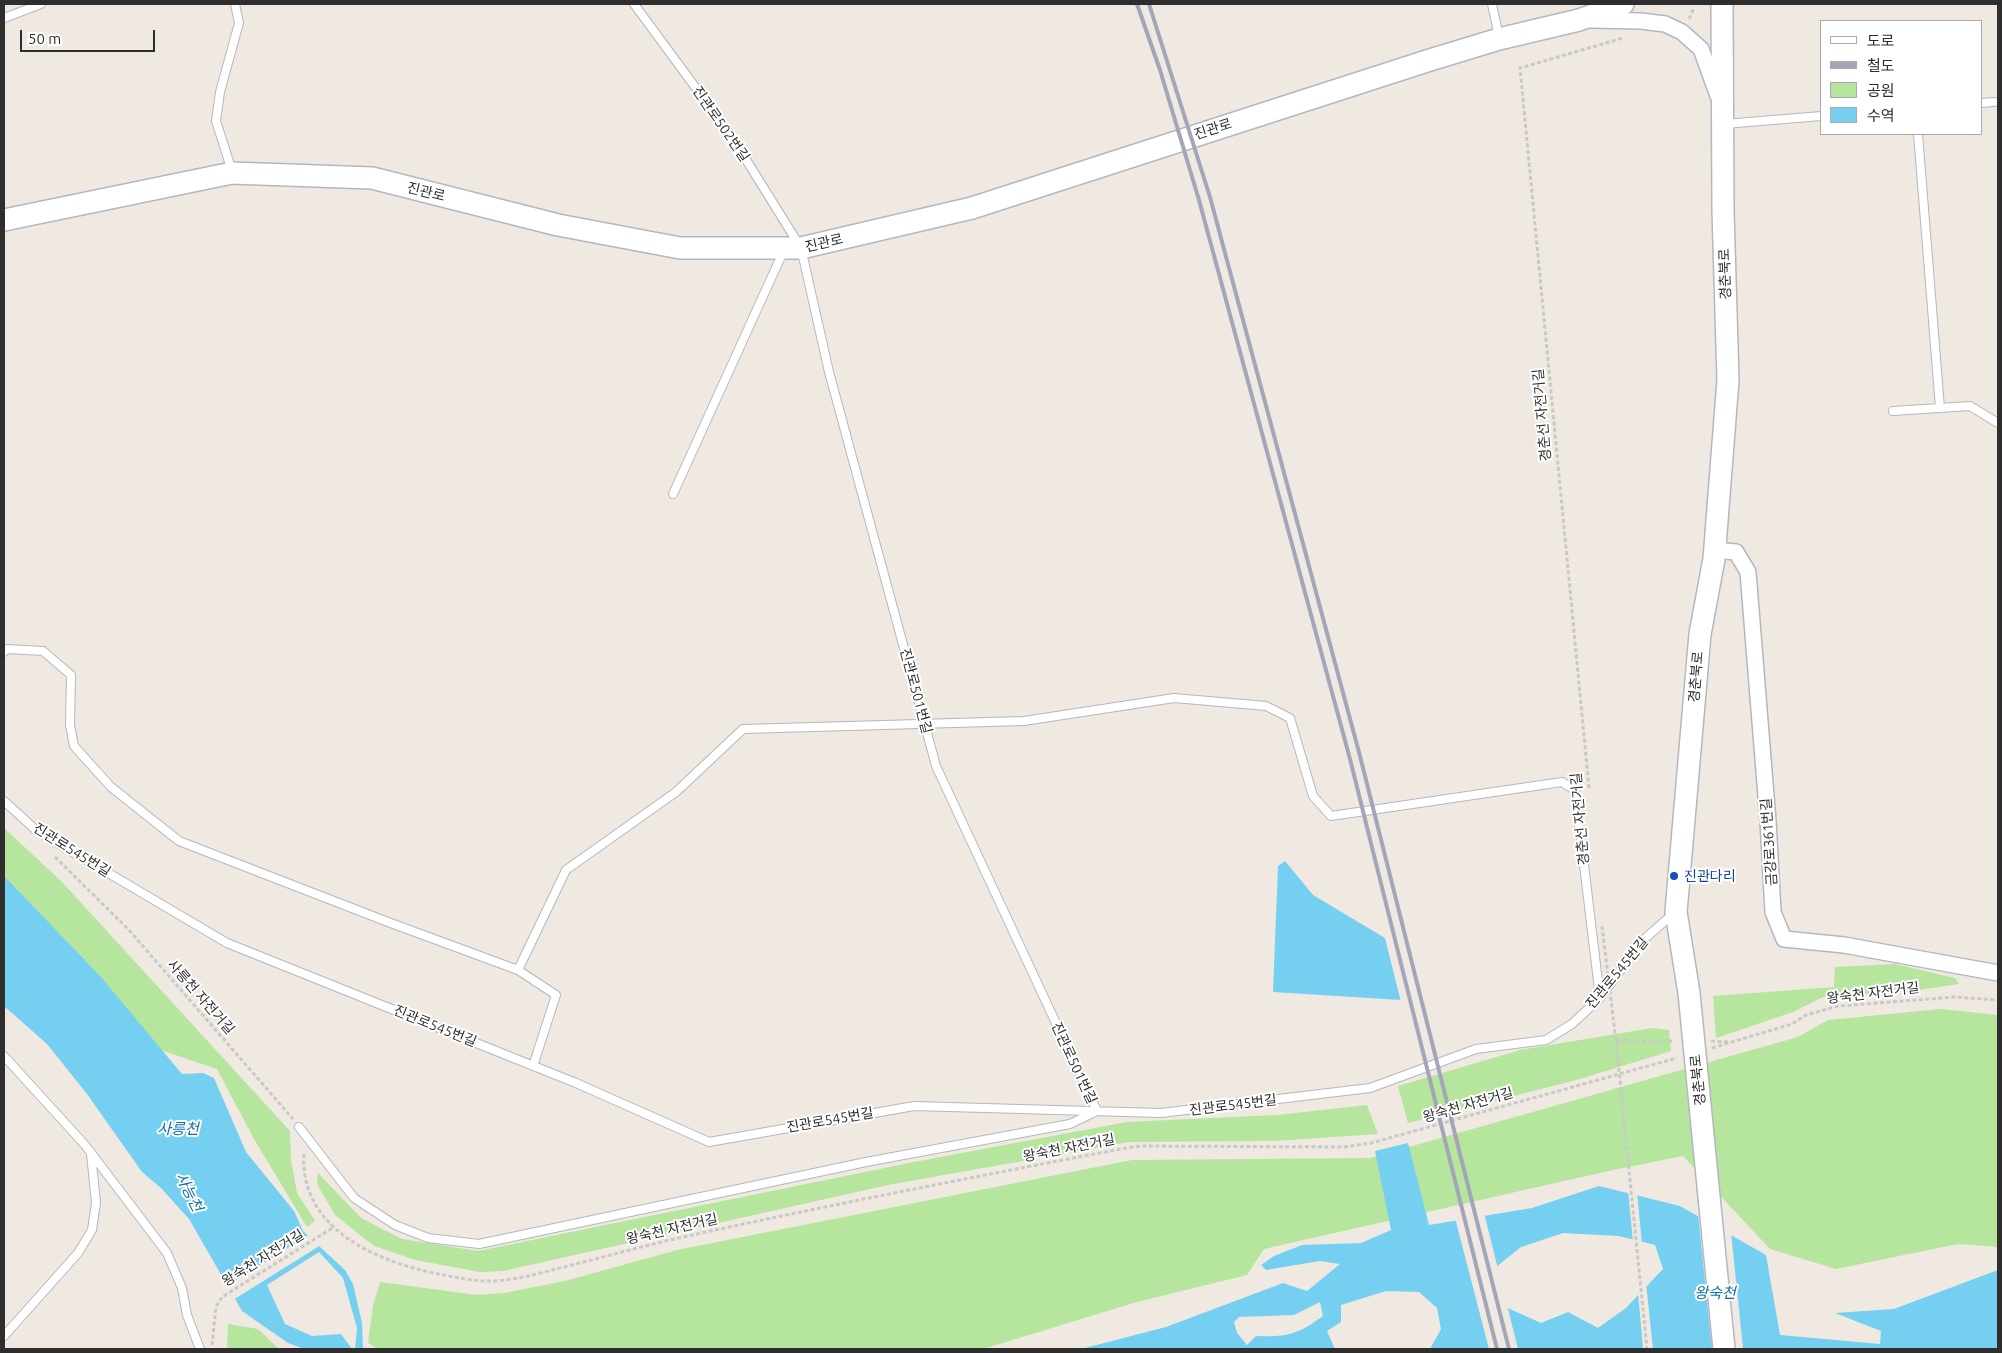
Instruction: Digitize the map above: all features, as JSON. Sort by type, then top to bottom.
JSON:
[{"type":"street","name":"진관로","points":[[4,220],[232,172],[372,178],[558,225],[680,248],[793,248],[972,208],[1238,121],[1500,39],[1579,20],[1623,4]]},
{"type":"street","name":"경춘북로","points":[[1722,4],[1722,116],[1728,380],[1714,559],[1700,634],[1676,912],[1689,992],[1724,1349]]},
{"type":"street","points":[[1579,20],[1641,21],[1665,24],[1682,32],[1701,49],[1722,116]]},
{"type":"street","name":"금강로361번길","points":[[1714,550],[1736,552],[1748,572],[1768,821],[1773,912],[1784,939],[1844,945],[1998,972]]},
{"type":"lane","points":[[4,18],[41,4]]},
{"type":"lane","points":[[232,172],[216,122],[220,92],[239,24],[235,4]]},
{"type":"lane","name":"진관로502번길","points":[[634,4],[732,137],[793,248]]},
{"type":"lane","points":[[1492,4],[1500,39]]},
{"type":"lane","points":[[1982,104],[1994,102]]},
{"type":"lane","points":[[1722,116],[1820,116]]},
{"type":"lane","points":[[1918,135],[1940,408]]},
{"type":"lane","points":[[673,494],[793,248]]},
{"type":"lane","name":"진관로501번길","points":[[793,248],[829,372],[936,766],[1096,1111]]},
{"type":"lane","points":[[1893,411],[1970,406],[1998,423]]},
{"type":"lane","points":[[4,652],[8,649],[43,651],[71,675],[70,725],[74,746],[111,787],[179,841],[518,970],[556,995],[533,1066]]},
{"type":"lane","points":[[518,970],[566,870],[676,792],[743,729],[1024,721],[1174,698],[1266,706],[1290,718],[1313,796],[1331,816],[1562,782],[1575,790],[1600,998]]},
{"type":"lane","name":"진관로545번길","points":[[4,801],[38,831],[227,943],[533,1066],[709,1142],[914,1106],[1161,1113],[1370,1088],[1476,1049],[1546,1040],[1572,1024],[1600,998],[1641,942],[1676,912]]},
{"type":"lane","points":[[4,1056],[91,1152],[167,1253],[182,1288],[187,1314],[200,1349]]},
{"type":"lane","points":[[299,1127],[354,1198],[395,1225],[428,1238],[479,1244],[866,1162],[1070,1124],[1096,1111]]},
{"type":"lane","points":[[4,1336],[78,1253],[92,1230],[96,1203],[91,1152]]},
{"type":"path","points":[[1687,22],[1694,8]]},
{"type":"path","name":"경춘선 자전거길","points":[[1589,790],[1520,68],[1629,36]]},
{"type":"path","name":"사릉천 자전거길","points":[[48,851],[128,930],[299,1127],[305,1141],[304,1172],[311,1193],[320,1209],[334,1227]]},
{"type":"path","points":[[1601,916],[1616,1041],[1647,1349]]},
{"type":"path","name":"왕숙천 자전거길","points":[[1707,1049],[1792,1024],[1806,1015],[1838,1006],[1955,996],[1998,1000]]},
{"type":"path","name":"왕숙천 자전거길","points":[[212,1349],[216,1307],[222,1297],[334,1227],[362,1249],[411,1268],[475,1281],[492,1281],[537,1274],[654,1244],[763,1220],[1126,1148],[1142,1146],[1345,1147],[1371,1143],[1682,1057]]},
{"type":"green space","points":[[4,828],[62,882],[290,1131],[291,1160],[297,1193],[315,1221],[307,1227],[254,1139],[217,1069],[4,997]]},
{"type":"green space","points":[[1895,964],[1955,978],[1959,984],[1912,991],[1823,997],[1793,1012],[1716,1038],[1713,996],[1834,987],[1835,967]]},
{"type":"green space","points":[[1941,1009],[1998,1015],[1998,1247],[1958,1244],[1836,1269],[1770,1249],[1683,1156],[1264,1249],[1247,1275],[1137,1302],[983,1349],[378,1349],[368,1343],[373,1305],[380,1282],[477,1295],[504,1293],[565,1281],[677,1250],[1132,1160],[1370,1158],[1798,1037],[1828,1020]]},
{"type":"green space","points":[[1652,1028],[1669,1030],[1671,1051],[1580,1079],[1408,1123],[1398,1086],[1520,1050]]},
{"type":"green space","points":[[1367,1105],[1378,1134],[1275,1141],[1129,1142],[888,1185],[503,1271],[480,1272],[415,1260],[374,1246],[335,1215],[317,1184],[318,1173],[361,1218],[402,1239],[478,1251],[914,1162],[1127,1122],[1277,1115]]},
{"type":"green space","points":[[228,1324],[258,1329],[279,1349],[227,1349]]},
{"type":"water","points":[[1285,861],[1313,895],[1415,956],[1417,1001],[1273,992],[1278,866]]},
{"type":"water","name":"사릉천","points":[[4,876],[100,976],[182,1074],[203,1073],[214,1078],[246,1152],[294,1211],[303,1231],[345,1270],[353,1284],[362,1323],[363,1349],[355,1349],[357,1328],[343,1278],[319,1252],[267,1285],[285,1324],[312,1336],[341,1334],[352,1349],[304,1349],[288,1343],[242,1311],[189,1219],[161,1188],[142,1172],[87,1094],[47,1044],[4,1006]]},
{"type":"water","name":"왕숙천","points":[[1408,1143],[1429,1225],[1532,1208],[1599,1186],[1680,1206],[1766,1255],[1780,1335],[1880,1344],[1881,1331],[1835,1313],[1894,1309],[1998,1270],[1998,1349],[1430,1349],[1441,1329],[1437,1308],[1419,1292],[1386,1291],[1341,1305],[1341,1322],[1327,1331],[1335,1349],[1081,1349],[1166,1327],[1283,1283],[1307,1291],[1340,1264],[1320,1261],[1266,1270],[1261,1265],[1274,1256],[1302,1245],[1361,1243],[1391,1230],[1375,1151]],"holes":[[[1563,1233],[1619,1236],[1655,1245],[1663,1269],[1626,1308],[1598,1328],[1568,1312],[1541,1323],[1492,1301],[1486,1275],[1521,1247]],[[1320,1302],[1323,1316],[1291,1334],[1256,1336],[1247,1345],[1237,1333],[1234,1322],[1239,1317],[1294,1315]]]},
{"type":"pier","points":[[1384,934],[1418,954],[1420,1001],[1418,1003],[1401,1002]]},
{"type":"pier","points":[[1628,1190],[1637,1192],[1642,1244],[1633,1242]]},
{"type":"pier","points":[[1484,1213],[1498,1269],[1489,1276],[1494,1299],[1507,1305],[1518,1349],[1489,1349],[1455,1218]]},
{"type":"pier","points":[[1698,1214],[1731,1232],[1743,1349],[1712,1349]]},
{"type":"pier","points":[[310,1234],[321,1245],[233,1300],[225,1287]]},
{"type":"pier","points":[[1646,1283],[1653,1349],[1643,1349],[1638,1292]]},
{"type":"railway","points":[[1137,4],[1160,70],[1199,200],[1350,759],[1497,1349]]},
{"type":"railway","points":[[1149,4],[1210,197],[1360,756],[1509,1349]]},
{"type":"place","name":"진관다리","points":[[1674,876]]},
{"type":"water label","name":"사능천","points":[[189,1192]]}]
